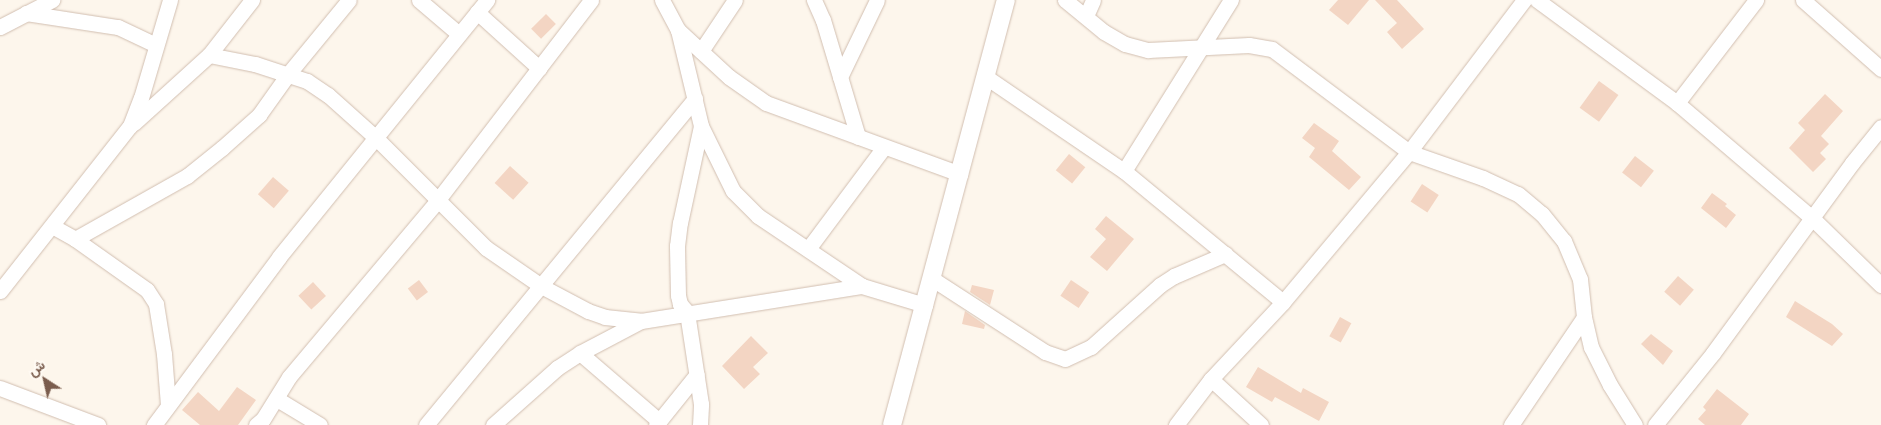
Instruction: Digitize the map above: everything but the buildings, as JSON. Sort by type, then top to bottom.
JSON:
[{"type":"street","points":[[0,27],[52,0]]},
{"type":"street","points":[[130,126],[141,98],[170,0]]},
{"type":"street","points":[[0,291],[130,126],[209,55],[252,0]]},
{"type":"street","points":[[75,239],[186,176],[222,148],[258,116],[288,73],[349,0]]},
{"type":"street","points":[[419,0],[459,34]]},
{"type":"street","points":[[154,425],[279,258],[487,0]]},
{"type":"street","points":[[256,425],[277,398],[289,377],[437,201],[591,0]]},
{"type":"street","points":[[662,0],[678,30],[701,126],[733,191],[758,216],[862,286],[925,305]]},
{"type":"street","points":[[701,51],[735,0]]},
{"type":"street","points":[[814,0],[858,137]]},
{"type":"street","points":[[840,77],[877,0]]},
{"type":"street","points":[[892,425],[1006,0]]},
{"type":"street","points":[[1065,0],[1104,32],[1125,44],[1148,50],[1249,45],[1272,49],[1409,152],[1483,178],[1518,194],[1542,214],[1564,241],[1580,279],[1584,318],[1591,347],[1610,385],[1635,425]]},
{"type":"street","points":[[1086,16],[1093,0]]},
{"type":"street","points":[[1124,171],[1231,0]]},
{"type":"street","points":[[1176,425],[1211,379],[1283,302],[1409,152],[1524,0]]},
{"type":"street","points":[[1537,0],[1677,103],[1811,217],[1881,285]]},
{"type":"street","points":[[1677,103],[1756,0]]},
{"type":"street","points":[[1803,0],[1881,69]]},
{"type":"street","points":[[477,12],[539,68]]},
{"type":"street","points":[[26,13],[118,27],[156,44]]},
{"type":"street","points":[[678,30],[729,77],[766,103],[960,174]]},
{"type":"street","points":[[209,55],[255,64],[288,73],[307,81],[328,95],[375,137],[486,248],[541,286],[588,311],[605,317],[642,321]]},
{"type":"street","points":[[986,77],[1124,171],[1283,302]]},
{"type":"street","points":[[426,425],[695,99]]},
{"type":"street","points":[[700,425],[701,404],[687,312],[680,304],[678,295],[677,246],[680,223],[701,126]]},
{"type":"street","points":[[1655,425],[1713,353],[1811,217],[1881,127]]},
{"type":"street","points":[[808,249],[884,147]]},
{"type":"street","points":[[52,226],[75,239],[147,290],[156,304],[164,354],[168,405]]},
{"type":"street","points":[[932,278],[1045,352],[1065,359],[1091,347],[1160,285],[1174,276],[1225,254]]},
{"type":"street","points":[[493,425],[557,368],[580,353],[642,321],[687,312],[862,286]]},
{"type":"street","points":[[1511,425],[1584,318]]},
{"type":"street","points":[[580,353],[658,423],[697,374]]},
{"type":"street","points":[[1211,379],[1261,425]]},
{"type":"street","points":[[0,388],[98,425]]},
{"type":"street","points":[[277,398],[320,425]]}]
